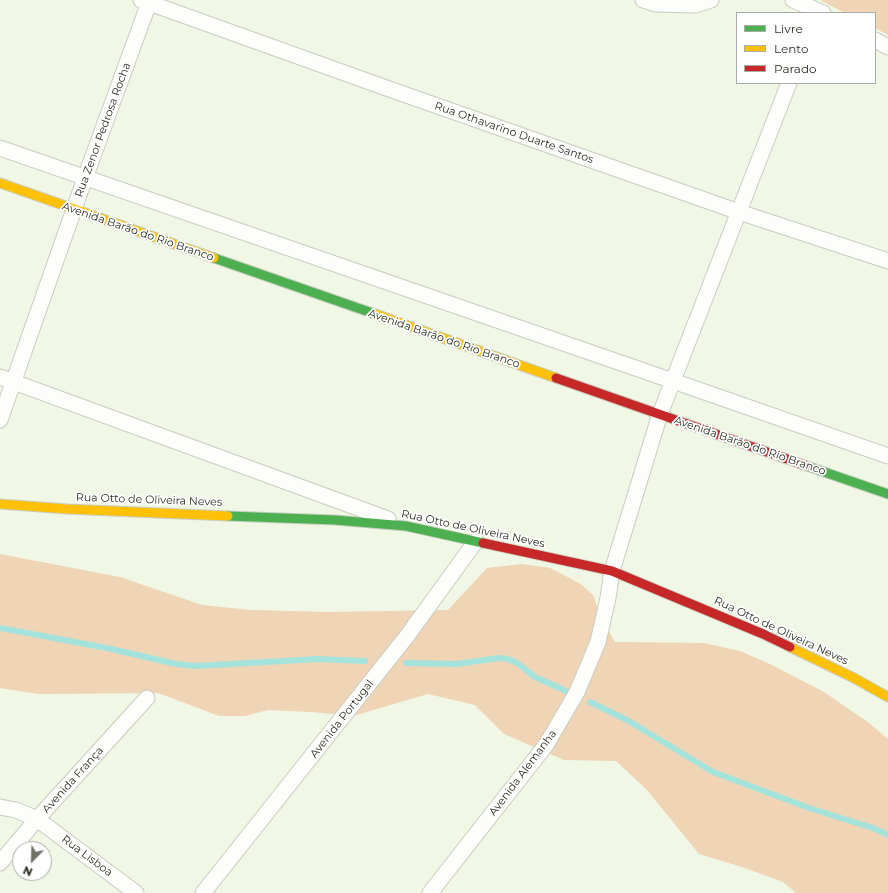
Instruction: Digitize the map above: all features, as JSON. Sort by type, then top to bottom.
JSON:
[{"type":"street","points":[[643,0],[656,4],[695,5],[711,0]]},
{"type":"street","points":[[793,0],[819,12]]},
{"type":"street","name":"Rua Zenor Pedrosa Rocha","points":[[0,420],[7,380],[74,210],[147,1]]},
{"type":"street","name":"Rua Othavarino Duarte Santos","points":[[147,1],[384,87],[739,212],[888,261]]},
{"type":"street","points":[[876,41],[888,47]]},
{"type":"street","name":"Avenida Alemanha","points":[[430,893],[546,745],[578,692],[598,642],[608,598],[612,571],[660,414],[789,84]]},
{"type":"street","points":[[0,148],[888,456]]},
{"type":"street","name":"Avenida Barão do Rio Branco","points":[[0,183],[888,494]]},
{"type":"street","points":[[7,380],[406,526]]},
{"type":"street","name":"Rua Otto de Oliveira Neves","points":[[0,504],[66,509],[334,520],[406,526],[476,541],[612,571],[763,634],[854,678],[888,697]]},
{"type":"street","name":"Avenida Portugal","points":[[203,893],[407,636],[476,541]]},
{"type":"street","name":"Avenida França","points":[[0,863],[37,819],[147,698]]},
{"type":"street","name":"Rua Lisboa","points":[[0,807],[16,810],[37,819],[136,893]]},
{"type":"shaded area","points":[[820,0],[888,0],[888,35],[876,29],[876,12],[843,12]]},
{"type":"shaded area","points":[[0,554],[120,577],[202,605],[251,610],[328,612],[448,610],[487,568],[522,564],[550,568],[581,584],[594,596],[599,615],[615,642],[704,643],[740,651],[770,664],[824,692],[869,723],[888,739],[888,893],[796,893],[783,882],[742,867],[699,854],[647,790],[616,761],[564,760],[504,734],[475,705],[428,694],[353,716],[268,710],[245,716],[219,716],[158,693],[39,694],[0,688]]},
{"type":"waterway","points":[[0,628],[107,648],[176,664],[197,666],[318,659],[365,661]]},
{"type":"waterway","points":[[406,663],[457,664],[499,658],[508,659],[517,663],[535,677],[566,691]]},
{"type":"waterway","points":[[590,702],[627,720],[713,772],[809,808],[873,828],[888,835]]},
{"type":"traffic: fast","points":[[214,258],[375,314]]},
{"type":"traffic: fast","points":[[807,466],[888,494]]},
{"type":"traffic: fast","points":[[228,516],[335,520],[406,526],[483,543]]},
{"type":"traffic: slow","points":[[0,183],[214,258]]},
{"type":"traffic: slow","points":[[375,314],[556,378]]},
{"type":"traffic: slow","points":[[0,504],[67,509],[228,516]]},
{"type":"traffic: slow","points":[[790,647],[854,678],[888,697]]},
{"type":"traffic: jam","points":[[556,378],[807,466]]},
{"type":"traffic: jam","points":[[483,543],[612,571],[763,634],[790,647]]}]
